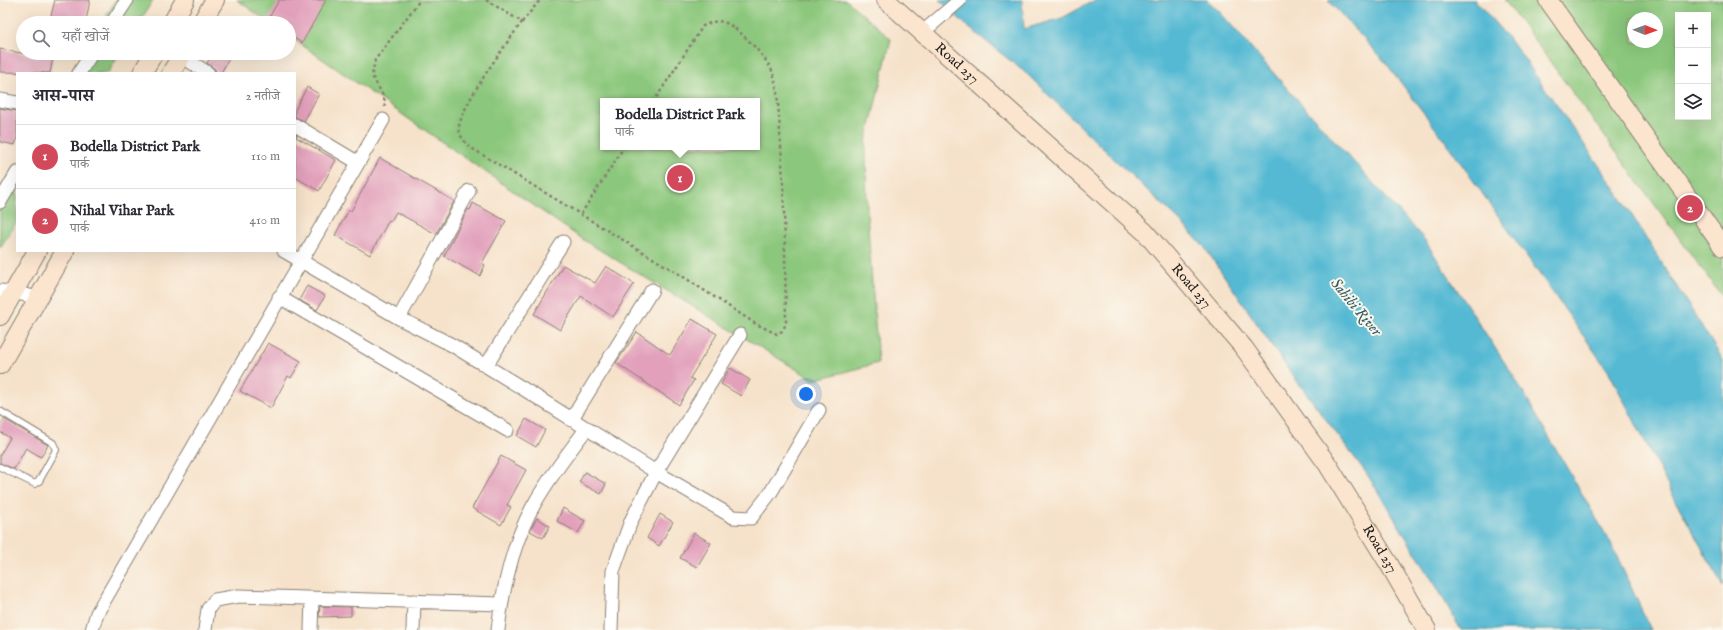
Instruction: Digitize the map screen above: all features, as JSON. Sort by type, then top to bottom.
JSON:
[{"type":"street","points":[[117,16],[127,0]]},
{"type":"street","points":[[176,16],[185,0]]},
{"type":"street","points":[[205,16],[215,0]]},
{"type":"street","name":"Road 237","points":[[886,0],[1145,232],[1244,348],[1328,465],[1389,564],[1427,630]]},
{"type":"street","points":[[923,32],[960,0]]},
{"type":"street","points":[[1548,0],[1723,247]]},
{"type":"street","points":[[80,72],[87,60]]},
{"type":"street","points":[[143,72],[150,60]]},
{"type":"street","points":[[172,72],[179,60]]},
{"type":"street","points":[[189,60],[207,72]]},
{"type":"street","points":[[0,100],[16,103]]},
{"type":"street","points":[[92,630],[97,613],[300,260],[383,120]]},
{"type":"street","points":[[296,126],[357,162]]},
{"type":"street","points":[[0,202],[16,175]]},
{"type":"street","points":[[399,318],[470,191]]},
{"type":"street","points":[[486,366],[564,242]]},
{"type":"street","points":[[0,316],[7,291],[36,252]]},
{"type":"street","points":[[0,365],[64,252]]},
{"type":"street","points":[[286,252],[399,318],[486,366],[656,472],[733,517],[751,518],[771,492],[819,410]]},
{"type":"street","points":[[571,420],[652,290]]},
{"type":"street","points":[[7,291],[38,298]]},
{"type":"street","points":[[279,297],[507,430]]},
{"type":"street","points":[[610,630],[614,571],[631,521],[656,472],[740,336]]},
{"type":"street","points":[[498,630],[503,588],[522,531],[535,502],[554,472],[587,428]]},
{"type":"street","points":[[205,630],[208,609],[215,600],[238,596],[501,604]]},
{"type":"street","points":[[311,630],[312,598]]},
{"type":"street","points":[[413,630],[414,601]]},
{"type":"lane","points":[[0,411],[53,443],[56,450],[39,481],[35,484],[0,467]]},
{"type":"path","points":[[383,120],[385,110],[384,97],[372,76],[375,60],[420,0]]},
{"type":"path","points":[[486,0],[522,22]]},
{"type":"path","points":[[540,0],[522,22],[482,80],[465,111],[459,126],[459,133],[468,146],[679,274],[756,324],[777,334],[782,331],[786,324],[782,159],[773,73],[760,53],[741,32],[725,22],[715,21],[703,26],[656,98]]},
{"type":"path","points":[[580,214],[622,150]]},
{"type":"green space","points":[[116,0],[153,0],[143,16],[106,16]]},
{"type":"green space","points":[[237,0],[846,0],[891,39],[866,142],[867,213],[878,363],[814,380],[585,241],[296,41],[296,16],[260,16]]},
{"type":"green space","points":[[1504,0],[1723,0],[1723,298],[1521,22]]},
{"type":"green space","points":[[79,60],[116,60],[109,72],[72,72]]},
{"type":"green space","points":[[16,164],[16,223],[0,248],[0,190]]},
{"type":"water","name":"Sahibi River","points":[[940,0],[1022,0],[1024,29],[1062,18],[1095,0],[1207,0],[1218,10],[1424,239],[1514,377],[1610,542],[1651,630],[1461,630],[1436,586],[1367,474],[1288,369],[1205,248],[1181,222],[1027,74],[967,26]]},
{"type":"water","points":[[1328,0],[1475,0],[1516,47],[1614,187],[1723,360],[1723,586],[1679,507],[1609,372],[1448,145],[1386,63]]},
{"type":"building","points":[[55,0],[90,0],[87,16],[51,16]]},
{"type":"building","points":[[279,0],[326,0],[302,43],[296,39],[296,16],[270,16]]},
{"type":"building","points":[[0,49],[16,52],[16,60],[53,60],[50,72],[0,72]]},
{"type":"building","points":[[209,60],[228,60],[222,72],[216,72],[215,69],[207,63]]},
{"type":"building","points":[[307,87],[319,94],[304,121],[296,117],[296,108]]},
{"type":"building","points":[[0,108],[16,111],[15,145],[0,142]]},
{"type":"building","points":[[296,137],[336,160],[319,191],[296,178]]},
{"type":"building","points":[[380,158],[454,201],[436,234],[396,212],[391,221],[389,220],[370,255],[335,235],[349,210],[351,211]]},
{"type":"building","points":[[473,203],[506,221],[482,263],[485,265],[480,276],[444,256],[468,209],[470,210]]},
{"type":"building","points":[[563,265],[595,283],[606,266],[634,284],[613,317],[581,296],[560,330],[534,314]]},
{"type":"building","points":[[307,286],[325,296],[317,310],[299,300]]},
{"type":"building","points":[[692,319],[717,334],[690,378],[694,380],[679,405],[616,363],[637,332],[670,355]]},
{"type":"building","points":[[268,343],[301,361],[291,378],[288,376],[271,408],[240,391]]},
{"type":"building","points":[[730,368],[750,380],[741,396],[721,384]]},
{"type":"building","points":[[4,419],[48,445],[41,457],[26,448],[14,469],[0,463],[0,455],[10,438],[0,432],[0,426]]},
{"type":"building","points":[[526,419],[545,430],[536,447],[517,436]]},
{"type":"building","points":[[501,456],[526,470],[507,505],[511,507],[501,525],[472,508]]},
{"type":"building","points":[[585,472],[606,484],[601,494],[579,482]]},
{"type":"building","points":[[563,508],[585,521],[578,533],[557,521]]},
{"type":"building","points":[[660,514],[673,522],[659,546],[647,538]]},
{"type":"building","points":[[537,518],[550,526],[543,538],[530,531]]},
{"type":"building","points":[[694,533],[711,543],[697,567],[680,558]]},
{"type":"building","points":[[320,606],[351,607],[351,616],[319,617]]},
{"type":"place","name":"Bodella District Park","points":[[680,178]]},
{"type":"place","name":"Nihal Vihar Park","points":[[1690,208]]}]
